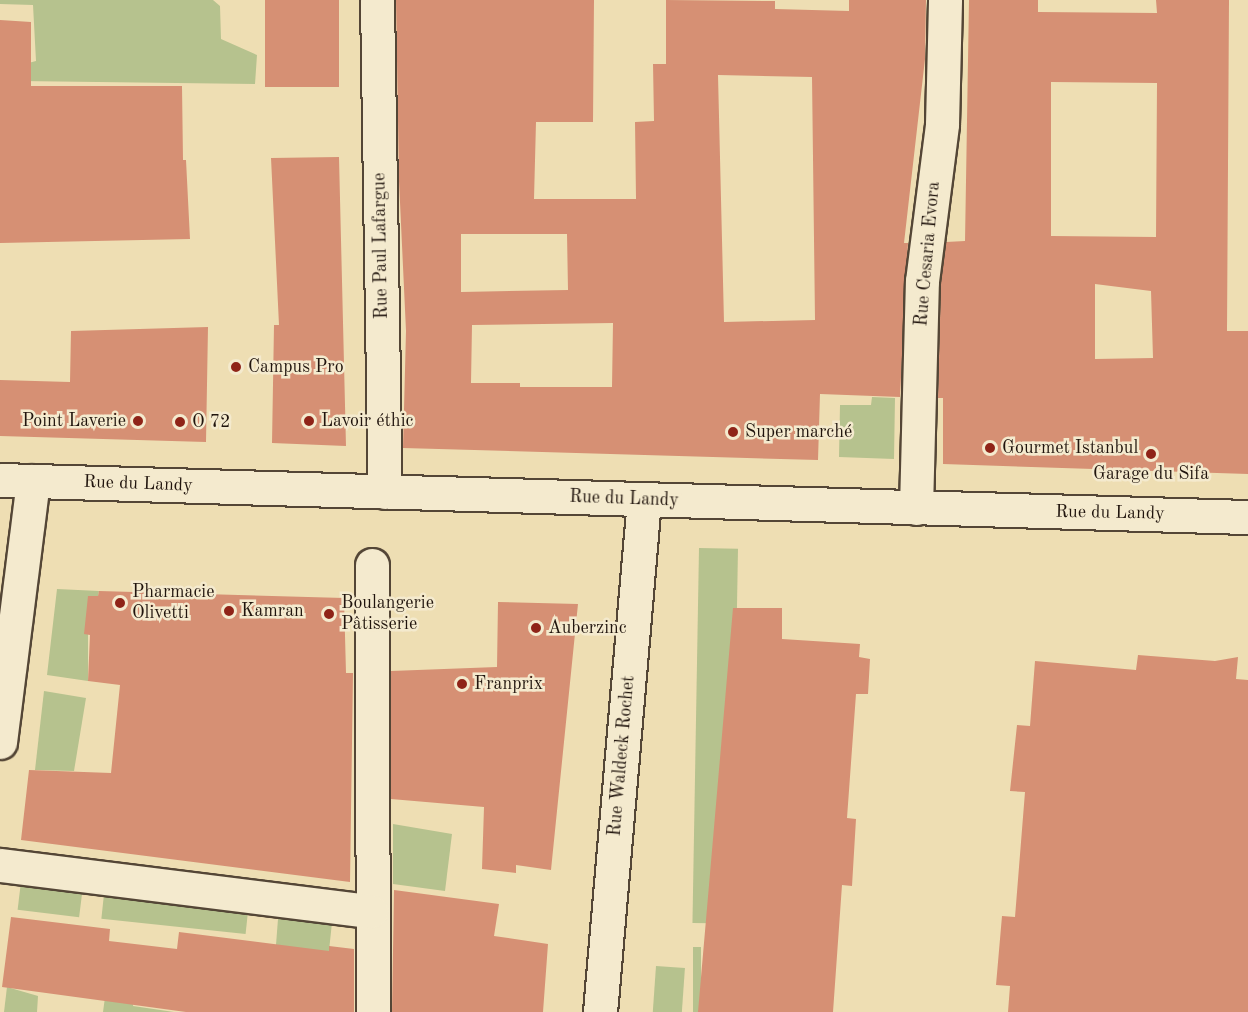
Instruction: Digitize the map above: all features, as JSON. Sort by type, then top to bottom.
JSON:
[{"type":"street","name":"Rue Paul Lafargue","points":[[377,0],[385,492]]},
{"type":"street","name":"Rue Cesaria Evora","points":[[916,508],[922,281],[942,124],[945,0]]},
{"type":"street","name":"Rue du Landy","points":[[0,480],[1248,517]]},
{"type":"street","points":[[0,742],[33,481]]},
{"type":"street","name":"Rue Waldeck Rochet","points":[[600,1012],[644,500]]},
{"type":"street","points":[[372,565],[373,1012]]},
{"type":"street","points":[[0,865],[371,911]]},
{"type":"green space","points":[[0,0],[213,0],[220,6],[221,39],[257,55],[255,84],[19,81],[17,66],[36,61],[33,5],[0,4]]},
{"type":"green space","points":[[872,397],[895,398],[894,459],[839,457],[840,405],[871,405]]},
{"type":"green space","points":[[699,548],[738,549],[731,924],[692,923]]},
{"type":"green space","points":[[57,589],[99,591],[98,596],[88,596],[88,681],[47,675]]},
{"type":"green space","points":[[44,691],[86,698],[74,771],[35,770]]},
{"type":"green space","points":[[393,824],[452,834],[445,891],[393,884]]},
{"type":"green space","points":[[21,882],[83,890],[79,917],[18,910]]},
{"type":"green space","points":[[104,894],[248,909],[246,934],[101,919]]},
{"type":"green space","points":[[279,906],[333,913],[328,960],[274,971]]},
{"type":"green space","points":[[693,947],[701,947],[701,1012],[693,1012]]},
{"type":"green space","points":[[656,966],[685,968],[682,1012],[653,1012]]},
{"type":"green space","points":[[7,987],[38,996],[37,1012],[4,1012]]},
{"type":"green space","points":[[106,990],[134,992],[133,1006],[174,1012],[103,1012]]},
{"type":"building","points":[[265,0],[339,0],[339,87],[265,87]]},
{"type":"building","points":[[396,0],[594,0],[593,122],[536,122],[534,199],[636,199],[635,122],[654,121],[653,64],[666,64],[666,0],[775,1],[775,9],[849,11],[849,0],[926,0],[925,59],[904,243],[908,243],[900,397],[820,394],[818,460],[403,448],[406,331],[399,181]],"holes":[[[718,75],[812,77],[815,320],[724,322]],[[461,234],[567,234],[568,290],[461,292]],[[613,323],[612,387],[520,387],[520,383],[471,383],[472,325]]]},
{"type":"building","points":[[969,0],[1038,0],[1038,12],[1157,13],[1156,0],[1229,0],[1227,331],[1248,331],[1248,474],[943,464],[943,398],[938,398],[941,282],[946,242],[965,241]],"holes":[[[1051,82],[1157,83],[1156,237],[1051,236]],[[1095,284],[1151,291],[1153,358],[1095,359]]]},
{"type":"building","points":[[0,20],[31,22],[31,86],[182,86],[183,160],[186,160],[190,239],[0,243]]},
{"type":"building","points":[[339,157],[346,446],[272,443],[274,325],[279,325],[271,158]]},
{"type":"building","points":[[208,327],[206,442],[0,436],[0,380],[70,382],[71,331]]},
{"type":"building","points":[[99,591],[344,598],[346,673],[353,673],[350,882],[21,840],[29,770],[111,773],[120,685],[88,681],[90,635],[84,634],[88,596],[98,596]]},
{"type":"building","points":[[498,602],[578,604],[551,870],[516,865],[516,873],[482,869],[484,807],[391,799],[391,671],[497,667]]},
{"type":"building","points":[[733,608],[782,608],[782,639],[860,644],[859,657],[870,659],[868,694],[856,694],[847,818],[856,819],[852,886],[842,885],[833,1012],[698,1012]]},
{"type":"building","points":[[1138,655],[1215,661],[1238,657],[1236,679],[1248,680],[1248,1012],[1008,1012],[1010,986],[996,985],[1002,916],[1015,917],[1025,792],[1010,791],[1017,725],[1030,726],[1035,661],[1136,670]]},
{"type":"building","points":[[394,890],[499,904],[494,936],[548,944],[543,1012],[392,1012]]},
{"type":"building","points":[[11,917],[110,929],[109,941],[177,949],[179,932],[329,951],[329,946],[354,949],[354,1012],[186,1012],[2,987]]},
{"type":"place","name":"Campus Pro","points":[[236,367]]},
{"type":"place","name":"Point Laverie","points":[[138,421]]},
{"type":"place","name":"Lavoir éthic","points":[[309,421]]},
{"type":"place","name":"O 72","points":[[180,422]]},
{"type":"place","name":"Super marché","points":[[733,432]]},
{"type":"place","name":"Gourmet Istanbul","points":[[990,448]]},
{"type":"place","name":"Garage du Sifa","points":[[1151,454]]},
{"type":"place","name":"Pharmacie Olivetti","points":[[120,603]]},
{"type":"place","name":"Kamran","points":[[229,611]]},
{"type":"place","name":"Boulangerie Pâtisserie","points":[[329,614]]},
{"type":"place","name":"Auberzinc","points":[[536,628]]},
{"type":"place","name":"Franprix","points":[[462,684]]}]
